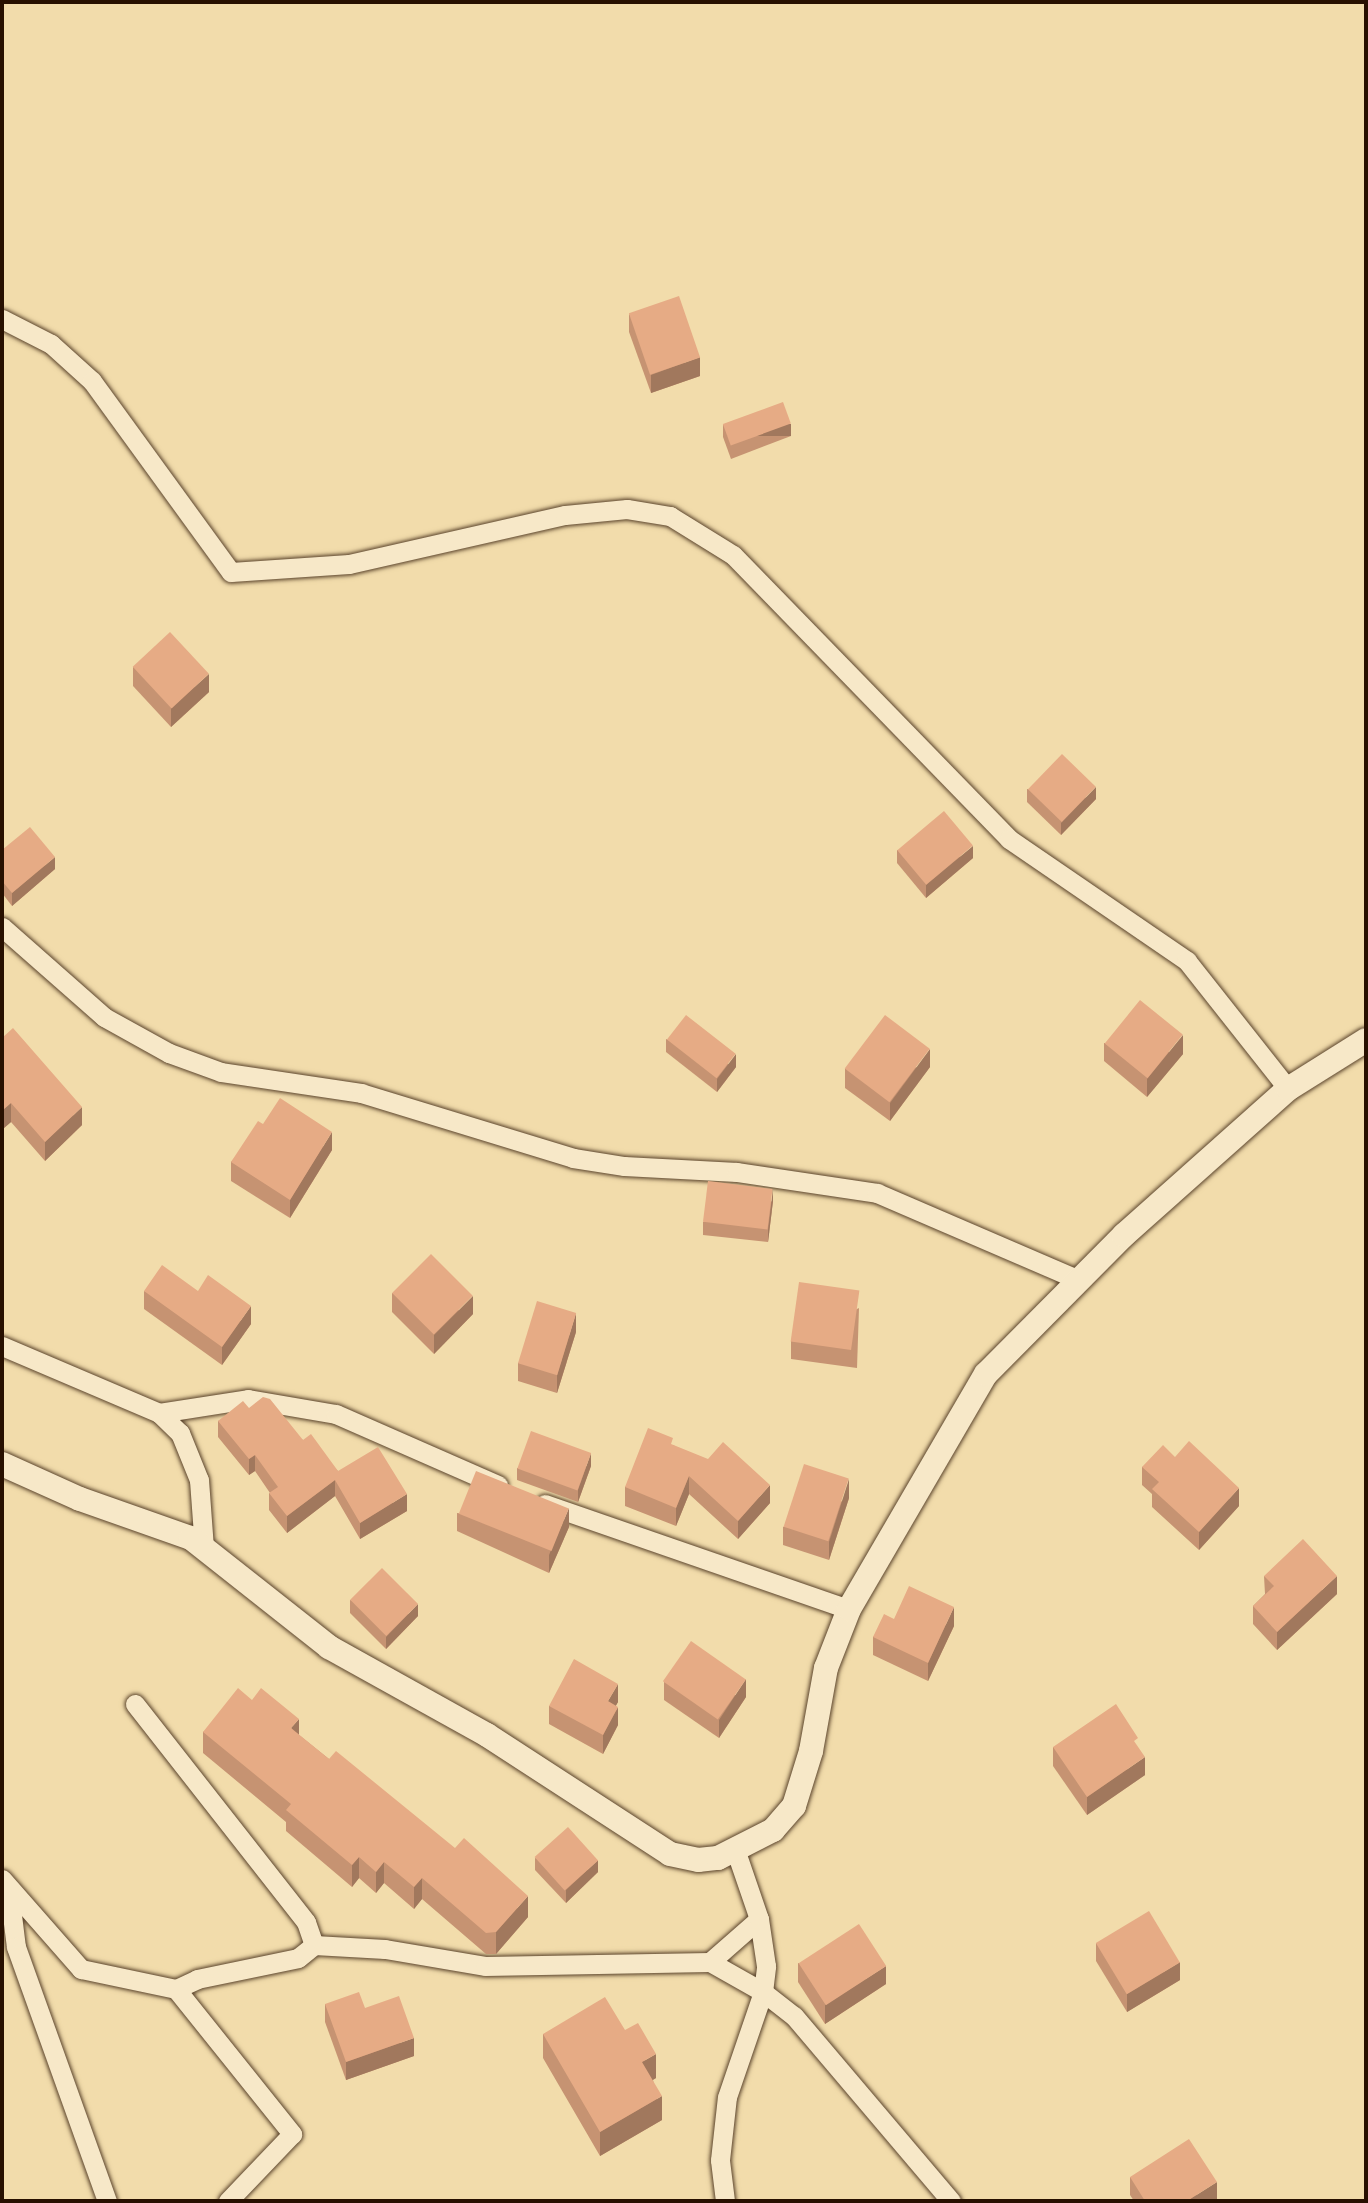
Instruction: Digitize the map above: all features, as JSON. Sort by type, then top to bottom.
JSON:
[{"type":"street","points":[[2,319],[51,344],[92,381],[231,572],[349,564],[565,515],[627,509],[670,516],[733,555],[1009,839],[1187,961],[1288,1088]]},
{"type":"street","points":[[2,928],[104,1017],[169,1053],[221,1072],[362,1093],[573,1158],[624,1166],[737,1172],[877,1193],[1079,1280]]},
{"type":"street","points":[[2,1464],[80,1499],[191,1538],[330,1647],[488,1735],[670,1854],[698,1860],[736,1852],[773,1830],[794,1806],[811,1751],[826,1668],[849,1609],[986,1374],[1079,1280],[1288,1088],[1366,1040]]},
{"type":"street","points":[[2,1346],[159,1413],[180,1433],[199,1480],[204,1548]]},
{"type":"street","points":[[159,1413],[248,1399],[336,1414],[522,1495],[849,1609]]},
{"type":"street","points":[[135,1704],[306,1922],[314,1945]]},
{"type":"street","points":[[726,2201],[720,2160],[727,2097],[763,1992],[766,1966],[759,1919],[736,1852]]},
{"type":"street","points":[[6,1885],[81,1969],[176,1989],[197,1979],[298,1958],[314,1945],[385,1949],[485,1966],[710,1962],[763,1992],[794,2017],[827,2052],[951,2201]]},
{"type":"street","points":[[6,1885],[16,1947],[107,2201]]},
{"type":"street","points":[[710,1962],[759,1919]]},
{"type":"street","points":[[176,1989],[292,2134],[228,2201]]},
{"type":"building","points":[[679,296],[700,357],[650,375],[629,313]]},
{"type":"building","points":[[783,402],[791,424],[731,446],[723,424]]},
{"type":"building","points":[[170,632],[209,674],[172,708],[133,667]]},
{"type":"building","points":[[1062,754],[1096,787],[1062,822],[1028,789]]},
{"type":"building","points":[[944,811],[973,845],[926,885],[897,850]]},
{"type":"building","points":[[30,827],[55,857],[12,893],[2,881],[2,850]]},
{"type":"building","points":[[1140,1000],[1183,1035],[1148,1078],[1105,1044]]},
{"type":"building","points":[[686,1015],[736,1054],[717,1078],[667,1039]]},
{"type":"building","points":[[885,1015],[930,1049],[889,1102],[845,1069]]},
{"type":"building","points":[[13,1028],[82,1107],[45,1142],[11,1103],[4,1109],[2,1107],[2,1038]]},
{"type":"building","points":[[280,1098],[332,1132],[290,1200],[231,1162],[258,1121],[263,1124]]},
{"type":"building","points":[[708,1181],[773,1189],[768,1230],[703,1222]]},
{"type":"building","points":[[431,1254],[473,1296],[434,1335],[392,1293]]},
{"type":"building","points":[[162,1265],[198,1291],[208,1275],[251,1306],[222,1347],[144,1291]]},
{"type":"building","points":[[799,1282],[859,1290],[851,1350],[791,1341]]},
{"type":"building","points":[[537,1301],[576,1313],[557,1375],[518,1363]]},
{"type":"building","points":[[263,1397],[270,1399],[303,1440],[311,1434],[338,1471],[378,1447],[407,1494],[360,1523],[335,1480],[287,1516],[269,1493],[278,1487],[255,1455],[249,1459],[218,1421],[243,1401],[249,1408]]},
{"type":"building","points":[[648,1428],[673,1438],[671,1444],[708,1459],[723,1442],[770,1485],[738,1521],[689,1476],[676,1508],[625,1487]]},
{"type":"building","points":[[531,1431],[591,1453],[577,1490],[517,1469]]},
{"type":"building","points":[[1189,1441],[1239,1488],[1199,1532],[1152,1489],[1159,1482],[1142,1467],[1163,1445],[1175,1457]]},
{"type":"building","points":[[804,1464],[849,1479],[828,1541],[784,1527]]},
{"type":"building","points":[[476,1471],[569,1508],[551,1551],[459,1514]]},
{"type":"building","points":[[1303,1539],[1337,1576],[1277,1632],[1253,1606],[1274,1586],[1264,1576]]},
{"type":"building","points":[[382,1568],[418,1604],[386,1636],[350,1600]]},
{"type":"building","points":[[909,1586],[954,1607],[928,1663],[873,1637],[884,1614],[894,1619]]},
{"type":"building","points":[[691,1641],[746,1679],[718,1720],[663,1681]]},
{"type":"building","points":[[574,1659],[618,1684],[608,1701],[618,1707],[603,1735],[549,1706]]},
{"type":"building","points":[[238,1688],[252,1700],[261,1688],[299,1719],[291,1728],[329,1759],[336,1751],[455,1848],[464,1838],[528,1896],[496,1932],[486,1933],[422,1878],[414,1887],[384,1862],[376,1872],[359,1857],[352,1865],[286,1810],[291,1804],[203,1732]]},
{"type":"building","points":[[1116,1704],[1138,1738],[1134,1741],[1145,1757],[1087,1797],[1053,1747]]},
{"type":"building","points":[[568,1827],[598,1860],[565,1891],[535,1857]]},
{"type":"building","points":[[1149,1911],[1180,1962],[1127,1994],[1096,1943]]},
{"type":"building","points":[[859,1924],[886,1966],[826,2005],[799,1963]]},
{"type":"building","points":[[359,1992],[365,2008],[399,1996],[414,2038],[346,2062],[325,2004]]},
{"type":"building","points":[[605,1997],[625,2030],[638,2023],[656,2054],[642,2062],[662,2096],[600,2132],[543,2034]]},
{"type":"building","points":[[1189,2139],[1217,2182],[1187,2201],[1145,2201],[1130,2177]]}]
